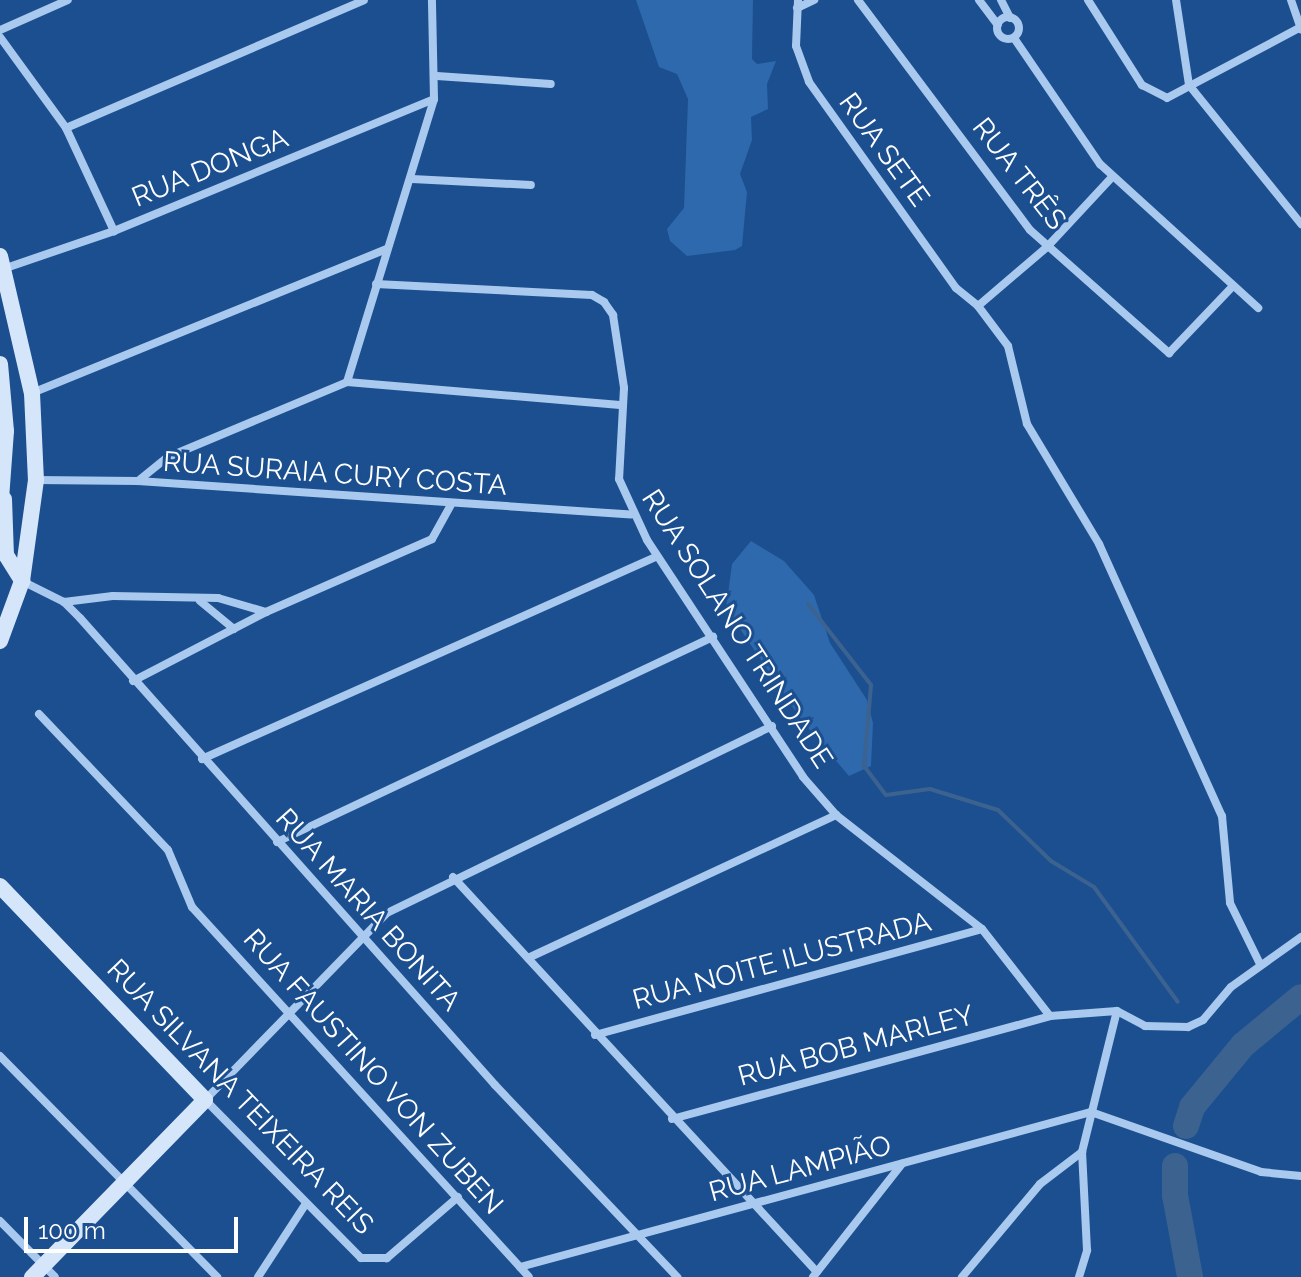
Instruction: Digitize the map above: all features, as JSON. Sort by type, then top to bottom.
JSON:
[{"type":"main road","points":[[0,641],[22,581],[36,480],[32,393],[2,265]]},
{"type":"main road","points":[[0,364],[6,431],[1,503],[6,555],[22,581]]},
{"type":"main road","name":"RUA SILVANA TEIXEIRA REIS","points":[[0,886],[205,1100]]},
{"type":"main road","points":[[44,1273],[123,1184],[205,1100]]},
{"type":"street","points":[[0,30],[68,0]]},
{"type":"street","points":[[66,128],[364,0]]},
{"type":"street","points":[[347,382],[386,249],[412,179],[434,99],[437,76],[432,0]]},
{"type":"street","points":[[798,4],[814,0]]},
{"type":"street","name":"RUA TRÊS","points":[[858,0],[1047,247],[1169,353],[1233,286]]},
{"type":"street","points":[[979,0],[998,25],[1000,35],[1014,38],[1088,151],[1112,177],[1258,308]]},
{"type":"street","points":[[1001,0],[1019,29],[1014,38]]},
{"type":"street","points":[[1088,0],[1152,93],[1167,98],[1301,28],[1291,0]]},
{"type":"street","points":[[1176,0],[1189,85],[1301,224]]},
{"type":"street","name":"RUA SETE","points":[[798,4],[796,46],[809,82],[956,288],[978,306],[1008,346],[1027,424],[1099,544],[1222,816],[1230,903],[1260,964]]},
{"type":"street","points":[[998,25],[1010,18]]},
{"type":"street","points":[[0,37],[66,128],[114,231]]},
{"type":"street","points":[[437,76],[551,84]]},
{"type":"street","name":"RUA DONGA","points":[[2,265],[114,231],[434,99]]},
{"type":"street","points":[[978,306],[1047,247],[1112,177]]},
{"type":"street","points":[[412,179],[531,185]]},
{"type":"street","points":[[32,393],[386,249]]},
{"type":"street","name":"RUA SOLANO TRINDADE","points":[[376,284],[599,298],[615,325],[623,405],[619,479],[631,515],[803,777],[836,815],[982,929],[1050,1016]]},
{"type":"street","points":[[138,481],[168,457],[347,382],[623,405]]},
{"type":"street","name":"RUA SURAIA CURY COSTA","points":[[36,480],[138,481],[450,506],[631,515]]},
{"type":"street","points":[[133,681],[266,612],[432,539],[450,506]]},
{"type":"street","points":[[202,759],[657,556]]},
{"type":"street","name":"RUA MARIA BONITA","points":[[22,581],[64,602],[361,935],[677,1277]]},
{"type":"street","points":[[64,602],[113,596],[237,600],[266,612]]},
{"type":"street","points":[[200,600],[234,629]]},
{"type":"street","points":[[277,842],[713,637]]},
{"type":"street","name":"RUA FAUSTINO VON ZUBEN","points":[[39,714],[168,850],[185,897],[529,1277]]},
{"type":"street","points":[[205,1100],[361,935],[387,913],[453,877],[772,726]]},
{"type":"street","points":[[528,958],[836,815]]},
{"type":"street","points":[[453,877],[815,1274],[903,1164]]},
{"type":"street","name":"RUA NOITE ILUSTRADA","points":[[595,1035],[982,929]]},
{"type":"street","points":[[1079,1277],[1087,1250],[1082,1152],[1117,1011],[1145,1026],[1188,1027],[1203,1020],[1231,987],[1301,937]]},
{"type":"street","name":"RUA BOB MARLEY","points":[[672,1119],[1050,1016],[1117,1011]]},
{"type":"street","points":[[0,1056],[217,1277]]},
{"type":"street","name":"RUA SILVANA TEIXEIRA REIS","points":[[205,1100],[305,1205],[361,1258],[387,1258],[458,1197]]},
{"type":"street","points":[[1091,1112],[1280,1177],[1301,1176]]},
{"type":"street","name":"RUA LAMPIÃO","points":[[520,1267],[639,1238],[1091,1112]]},
{"type":"street","points":[[962,1277],[1040,1184],[1082,1152]]},
{"type":"street","points":[[258,1277],[305,1205]]},
{"type":"street","points":[[0,1221],[44,1273]]},
{"type":"street","points":[[515,1277],[520,1267]]},
{"type":"shaded area","points":[[636,0],[753,0],[752,59],[757,64],[776,61],[767,84],[768,109],[751,117],[752,140],[740,174],[747,192],[742,246],[735,250],[687,256],[670,241],[667,229],[684,208],[688,99],[677,74],[659,67]]},
{"type":"shaded area","points":[[751,541],[784,561],[814,595],[830,643],[867,700],[873,723],[871,766],[849,776],[802,721],[726,608],[732,564]]},
{"type":"waterway","points":[[808,604],[871,685],[864,766],[886,795],[930,789],[998,810],[1051,861],[1094,887],[1178,1002]]},
{"type":"waterway","points":[[1186,1126],[1192,1107],[1243,1045],[1301,997]]},
{"type":"waterway","points":[[1175,1166],[1175,1195],[1190,1277]]}]
